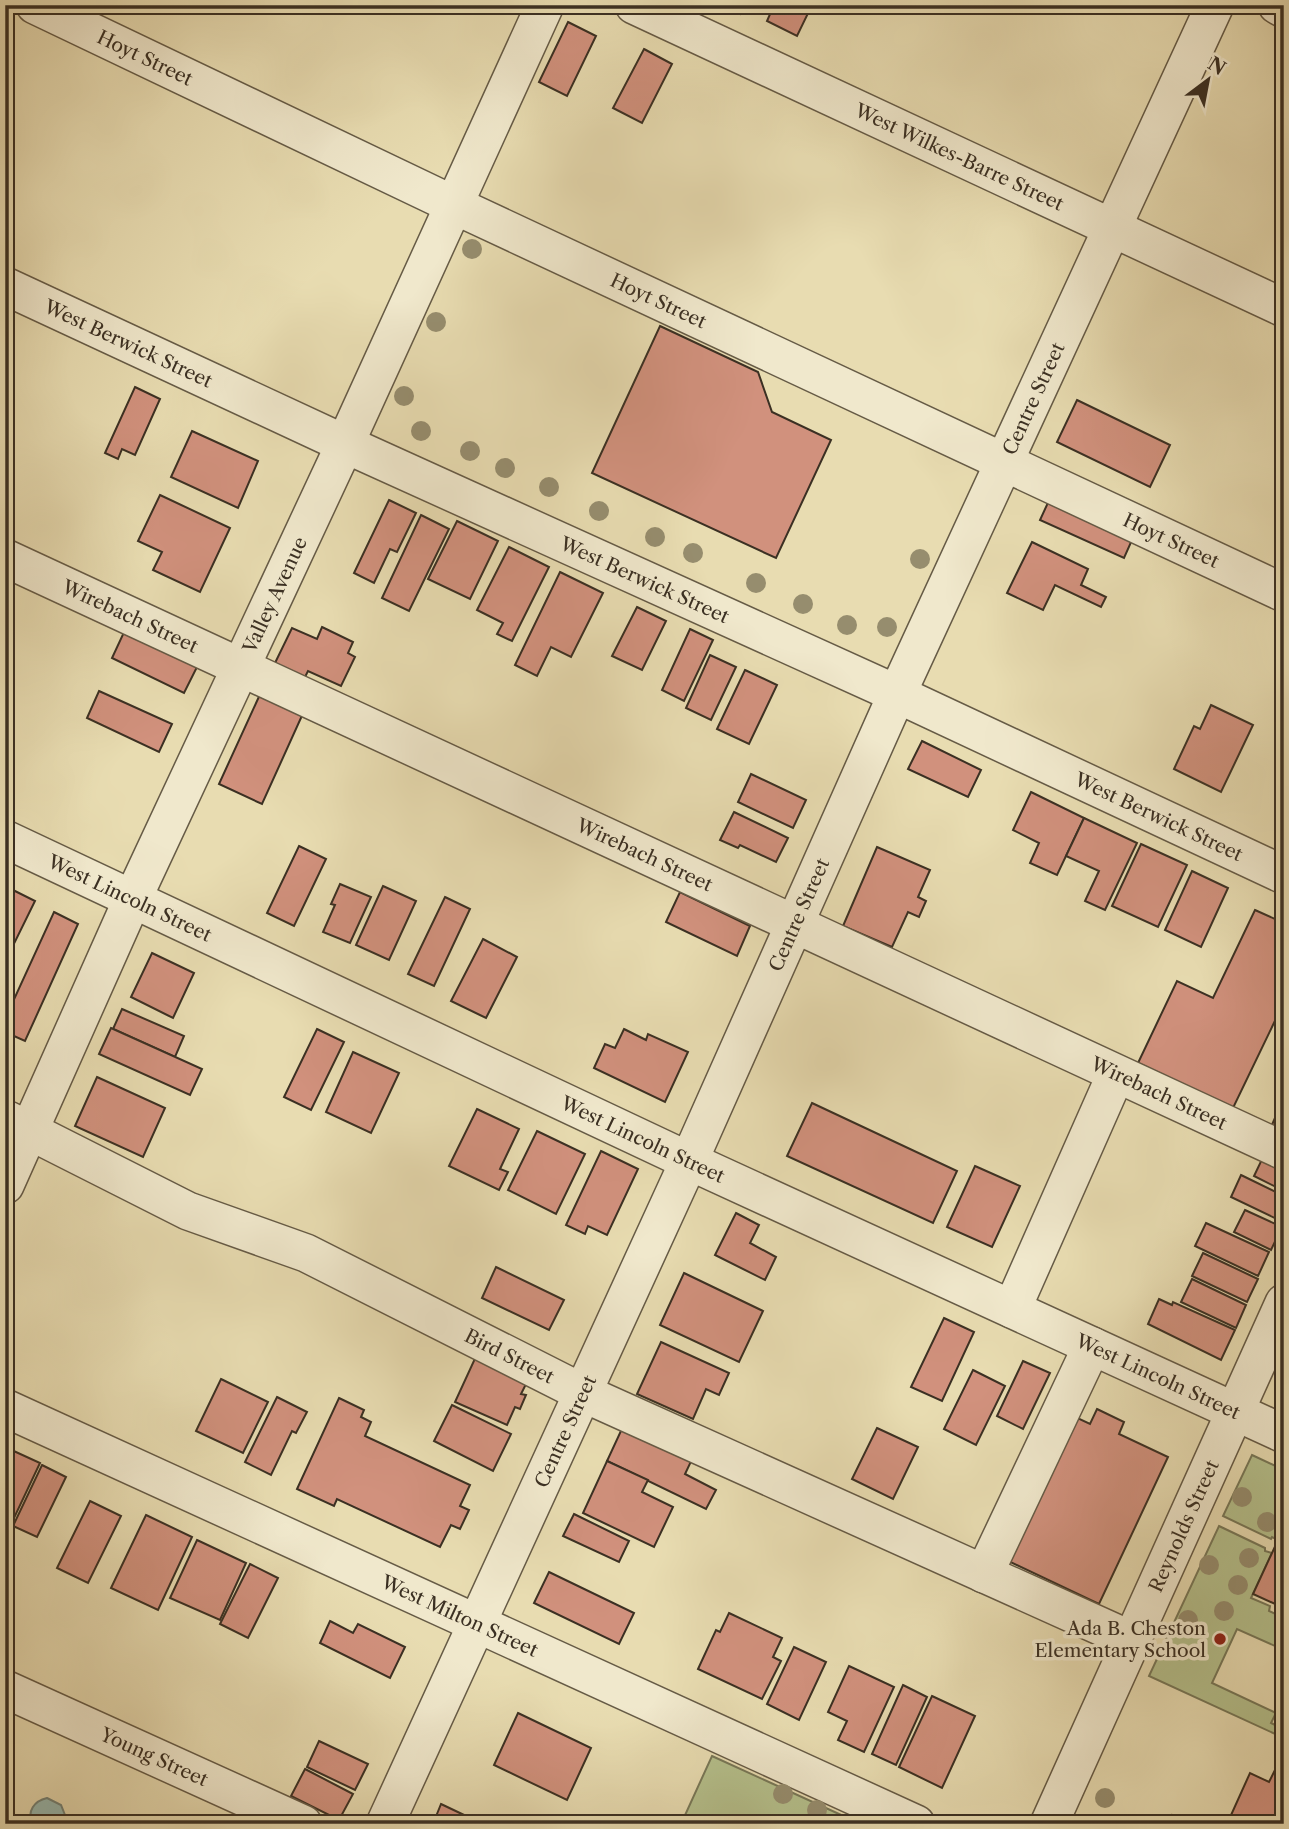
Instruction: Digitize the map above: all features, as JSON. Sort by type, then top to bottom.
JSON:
[{"type":"street","name":"Hoyt Street","points":[[35,5],[454,205],[1284,593]]},
{"type":"street","name":"Valley Avenue","points":[[5,1185],[17,1124],[133,898],[242,668],[545,5]]},
{"type":"street","name":"West Wilkes-Barre Street","points":[[634,5],[1284,308]]},
{"type":"street","name":"Centre Street","points":[[386,1824],[689,1161],[897,694],[1215,5]]},
{"type":"street","points":[[1277,5],[1284,9]]},
{"type":"street","name":"West Berwick Street","points":[[5,286],[1284,874]]},
{"type":"street","name":"Wirebach Street","points":[[5,558],[1284,1151]]},
{"type":"street","name":"West Lincoln Street","points":[[5,839],[689,1161],[1284,1434]]},
{"type":"street","points":[[1012,1309],[1116,1074]]},
{"type":"street","name":"Bird Street","points":[[17,1124],[188,1211],[306,1253],[583,1393],[1131,1640]]},
{"type":"street","name":"Reynolds Street","points":[[1049,1824],[1284,1303]]},
{"type":"street","points":[[984,1574],[1092,1346]]},
{"type":"street","name":"West Milton Street","points":[[5,1408],[916,1824]]},
{"type":"street","name":"Young Street","points":[[5,1689],[303,1824]]},
{"type":"green space","points":[[1252,1455],[1284,1470],[1284,1527],[1278,1540],[1223,1516]]},
{"type":"green space","points":[[1219,1526],[1272,1553],[1251,1598],[1270,1606],[1269,1611],[1284,1618],[1284,1650],[1237,1629],[1212,1683],[1276,1713],[1271,1723],[1284,1729],[1284,1738],[1149,1676]]},
{"type":"green space","points":[[712,1756],[861,1824],[681,1824]]},
{"type":"water","points":[[47,1798],[61,1805],[65,1815],[63,1824],[32,1824],[30,1815],[33,1807]]},
{"type":"building","points":[[720,5],[744,5],[740,14]]},
{"type":"building","points":[[774,5],[812,5],[797,36],[767,21]]},
{"type":"building","points":[[568,22],[596,36],[567,96],[539,82]]},
{"type":"building","points":[[644,49],[672,64],[642,123],[613,108]]},
{"type":"building","points":[[660,326],[758,372],[772,412],[831,440],[776,558],[592,473]]},
{"type":"building","points":[[135,387],[160,399],[135,455],[122,449],[118,459],[105,453]]},
{"type":"building","points":[[1284,390],[1284,411],[1276,407]]},
{"type":"building","points":[[1077,400],[1170,445],[1150,487],[1057,442]]},
{"type":"building","points":[[192,431],[258,461],[238,508],[171,477]]},
{"type":"building","points":[[1052,494],[1136,531],[1124,558],[1040,520]]},
{"type":"building","points":[[160,495],[230,528],[200,592],[153,570],[162,552],[138,541]]},
{"type":"building","points":[[389,500],[416,513],[397,552],[390,549],[374,583],[354,573]]},
{"type":"building","points":[[421,515],[449,529],[409,611],[382,598]]},
{"type":"building","points":[[457,521],[498,541],[470,599],[428,579]]},
{"type":"building","points":[[1032,542],[1088,569],[1081,585],[1106,597],[1101,607],[1055,585],[1043,610],[1007,593]]},
{"type":"building","points":[[509,547],[549,567],[512,641],[497,634],[503,623],[477,610]]},
{"type":"building","points":[[560,572],[603,593],[571,657],[551,647],[537,676],[515,665]]},
{"type":"building","points":[[637,607],[666,621],[642,670],[612,656]]},
{"type":"building","points":[[322,627],[353,642],[348,653],[355,657],[341,686],[308,671],[304,679],[274,665],[292,628],[317,639]]},
{"type":"building","points":[[690,629],[713,640],[684,701],[662,690]]},
{"type":"building","points":[[125,630],[198,665],[184,693],[112,658]]},
{"type":"building","points":[[710,655],[736,667],[711,720],[686,708]]},
{"type":"building","points":[[745,670],[777,685],[749,744],[717,729]]},
{"type":"building","points":[[262,690],[305,709],[262,804],[219,784]]},
{"type":"building","points":[[99,691],[172,724],[159,752],[87,718]]},
{"type":"building","points":[[1211,705],[1253,725],[1221,792],[1174,769],[1194,726],[1200,729]]},
{"type":"building","points":[[922,741],[981,770],[968,797],[908,769]]},
{"type":"building","points":[[751,774],[806,800],[793,828],[738,802]]},
{"type":"building","points":[[1031,792],[1084,818],[1057,875],[1030,863],[1039,843],[1013,830]]},
{"type":"building","points":[[734,812],[788,838],[776,862],[740,845],[738,848],[720,840]]},
{"type":"building","points":[[1084,818],[1137,843],[1105,910],[1085,901],[1099,871],[1066,856]]},
{"type":"building","points":[[1141,844],[1187,865],[1158,927],[1112,906]]},
{"type":"building","points":[[299,846],[326,859],[294,926],[267,913]]},
{"type":"building","points":[[877,847],[930,870],[918,897],[926,901],[919,917],[908,912],[892,947],[843,926]]},
{"type":"building","points":[[1192,871],[1228,888],[1201,947],[1165,930]]},
{"type":"building","points":[[340,884],[371,897],[350,943],[323,932],[335,905],[331,904]]},
{"type":"building","points":[[383,886],[416,901],[389,960],[356,945]]},
{"type":"building","points":[[7,887],[35,901],[7,958],[5,957]]},
{"type":"building","points":[[680,892],[750,926],[737,956],[666,922]]},
{"type":"building","points":[[445,897],[470,909],[434,986],[408,974]]},
{"type":"building","points":[[1255,910],[1284,923],[1284,1002],[1233,1108],[1138,1063],[1177,981],[1213,998]]},
{"type":"building","points":[[54,912],[78,924],[25,1041],[5,1032],[5,1019]]},
{"type":"building","points":[[483,939],[517,957],[486,1018],[451,1001]]},
{"type":"building","points":[[152,953],[194,973],[173,1018],[131,997]]},
{"type":"building","points":[[122,1009],[184,1036],[175,1057],[113,1029]]},
{"type":"building","points":[[111,1028],[202,1069],[190,1095],[99,1054]]},
{"type":"building","points":[[317,1029],[344,1042],[311,1110],[284,1097]]},
{"type":"building","points":[[624,1029],[646,1040],[648,1034],[688,1052],[665,1102],[594,1068],[605,1044],[615,1048]]},
{"type":"building","points":[[353,1052],[399,1073],[371,1133],[326,1112]]},
{"type":"building","points":[[97,1077],[165,1108],[143,1157],[75,1126]]},
{"type":"building","points":[[812,1103],[957,1171],[933,1223],[787,1156]]},
{"type":"building","points":[[477,1109],[519,1129],[500,1169],[508,1172],[499,1190],[449,1166]]},
{"type":"building","points":[[1278,1111],[1284,1114],[1284,1133],[1271,1127]]},
{"type":"building","points":[[537,1131],[585,1154],[556,1214],[508,1190]]},
{"type":"building","points":[[601,1151],[638,1169],[607,1235],[588,1226],[585,1234],[566,1225]]},
{"type":"building","points":[[1265,1153],[1284,1162],[1284,1191],[1254,1176]]},
{"type":"building","points":[[975,1166],[1020,1186],[992,1247],[947,1227]]},
{"type":"building","points":[[1241,1175],[1284,1196],[1283,1222],[1231,1197]]},
{"type":"building","points":[[1245,1210],[1282,1227],[1271,1250],[1234,1232]]},
{"type":"building","points":[[736,1213],[759,1225],[750,1243],[776,1257],[765,1280],[715,1255]]},
{"type":"building","points":[[1206,1223],[1269,1252],[1258,1276],[1195,1246]]},
{"type":"building","points":[[1203,1253],[1258,1279],[1247,1302],[1192,1276]]},
{"type":"building","points":[[496,1267],[564,1300],[549,1330],[482,1298]]},
{"type":"building","points":[[684,1273],[763,1311],[739,1362],[660,1325]]},
{"type":"building","points":[[1192,1279],[1246,1305],[1236,1328],[1181,1302]]},
{"type":"building","points":[[1159,1299],[1172,1305],[1173,1302],[1235,1330],[1221,1360],[1148,1324]]},
{"type":"building","points":[[944,1318],[974,1332],[942,1401],[911,1387]]},
{"type":"building","points":[[661,1342],[729,1373],[719,1395],[706,1389],[693,1419],[637,1394]]},
{"type":"building","points":[[478,1352],[530,1376],[521,1394],[526,1395],[520,1409],[515,1407],[507,1425],[455,1402]]},
{"type":"building","points":[[1023,1361],[1050,1373],[1023,1429],[997,1416]]},
{"type":"building","points":[[973,1370],[1005,1386],[976,1445],[944,1429]]},
{"type":"building","points":[[221,1379],[268,1402],[243,1453],[196,1431]]},
{"type":"building","points":[[277,1397],[307,1412],[296,1433],[292,1431],[271,1475],[245,1462]]},
{"type":"building","points":[[339,1398],[364,1410],[361,1417],[371,1422],[365,1436],[470,1485],[460,1506],[469,1510],[460,1529],[451,1525],[440,1547],[337,1499],[334,1506],[297,1489]]},
{"type":"building","points":[[452,1405],[511,1434],[493,1471],[434,1441]]},
{"type":"building","points":[[1097,1409],[1124,1422],[1119,1434],[1168,1457],[1099,1604],[1002,1558],[1069,1414],[1090,1424]]},
{"type":"building","points":[[626,1420],[695,1453],[685,1474],[716,1490],[706,1509],[607,1461]]},
{"type":"building","points":[[877,1428],[918,1447],[893,1499],[852,1479]]},
{"type":"building","points":[[5,1447],[40,1463],[5,1537]]},
{"type":"building","points":[[607,1461],[648,1480],[642,1492],[673,1507],[654,1547],[583,1513]]},
{"type":"building","points":[[42,1465],[66,1477],[37,1537],[13,1526]]},
{"type":"building","points":[[90,1501],[121,1516],[88,1583],[57,1568]]},
{"type":"building","points":[[574,1514],[629,1541],[619,1562],[563,1536]]},
{"type":"building","points":[[146,1515],[192,1537],[158,1610],[111,1588]]},
{"type":"building","points":[[1284,1527],[1284,1608],[1253,1594]]},
{"type":"building","points":[[197,1540],[246,1563],[220,1620],[170,1598]]},
{"type":"building","points":[[250,1564],[278,1578],[248,1638],[220,1624]]},
{"type":"building","points":[[549,1572],[634,1613],[619,1644],[534,1603]]},
{"type":"building","points":[[729,1613],[782,1638],[773,1657],[781,1661],[762,1699],[698,1669],[716,1630],[720,1632]]},
{"type":"building","points":[[330,1621],[353,1633],[358,1624],[405,1647],[390,1678],[320,1643]]},
{"type":"building","points":[[794,1647],[826,1662],[799,1720],[767,1704]]},
{"type":"building","points":[[849,1666],[894,1687],[864,1752],[838,1740],[847,1721],[828,1712]]},
{"type":"building","points":[[903,1685],[927,1697],[896,1765],[872,1754]]},
{"type":"building","points":[[932,1696],[975,1716],[942,1788],[899,1767]]},
{"type":"building","points":[[518,1713],[591,1748],[567,1800],[494,1765]]},
{"type":"building","points":[[319,1741],[368,1764],[355,1790],[307,1767]]},
{"type":"building","points":[[1281,1758],[1284,1759],[1284,1824],[1227,1824],[1250,1773],[1269,1782]]},
{"type":"building","points":[[305,1769],[353,1794],[339,1820],[291,1796]]},
{"type":"building","points":[[441,1804],[483,1824],[433,1824]]},
{"type":"building","points":[[242,1807],[277,1824],[234,1824]]},
{"type":"building","points":[[1172,1815],[1190,1824],[1168,1824]]},
{"type":"place","name":"Ada B. Cheston Elementary School","points":[[1220,1639]]}]
